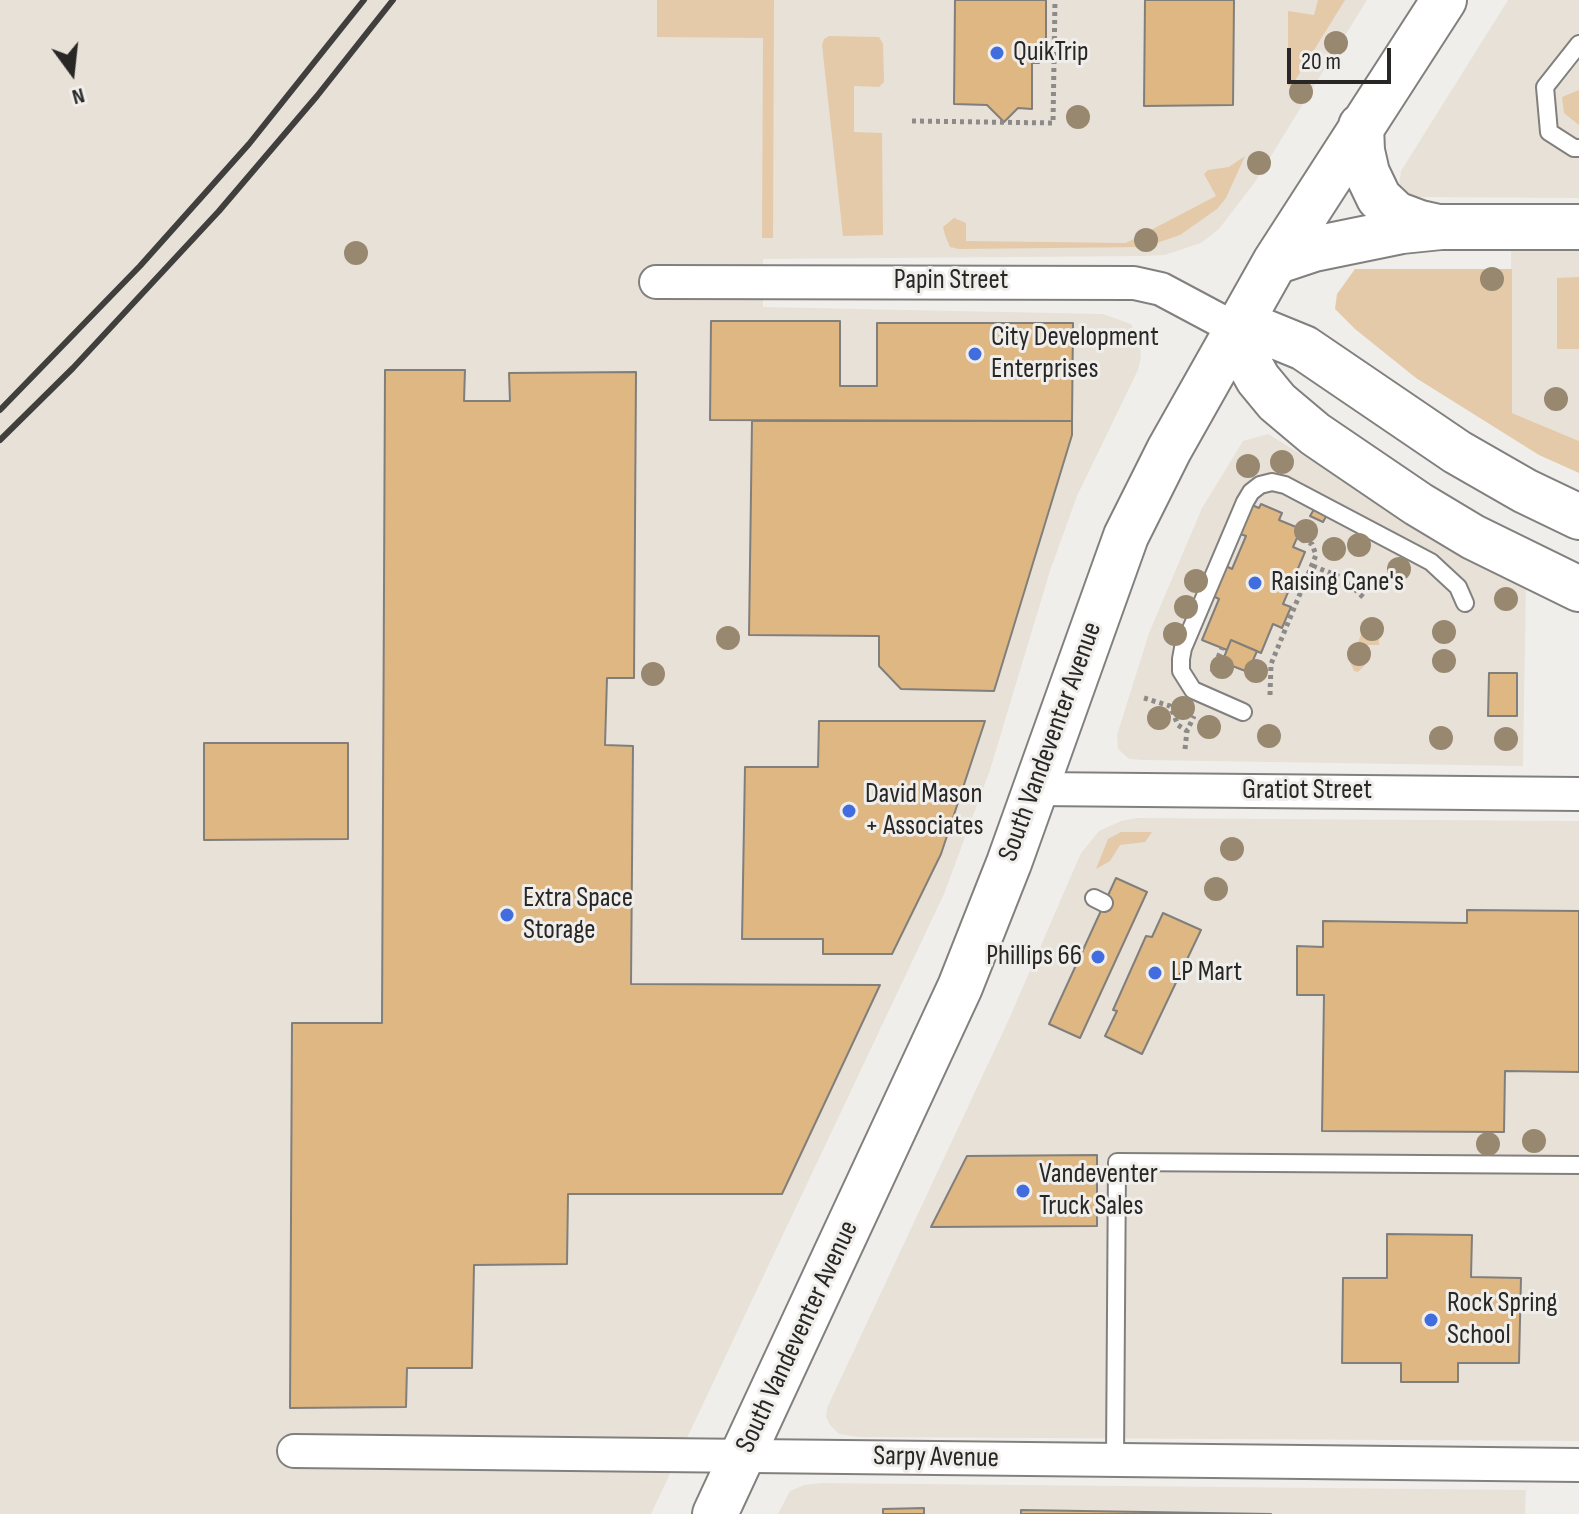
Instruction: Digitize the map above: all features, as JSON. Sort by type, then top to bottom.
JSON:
[{"type":"main road","name":"South Vandeventer Avenue","points":[[715,1514],[960,987],[1036,789],[1126,536],[1169,450],[1275,262],[1444,0]]},
{"type":"main road","points":[[1361,126],[1367,173],[1379,198],[1396,214],[1441,227]]},
{"type":"main road","points":[[1275,262],[1356,239],[1441,227],[1579,227]]},
{"type":"main road","points":[[1579,517],[1525,491],[1457,452],[1304,348],[1255,328],[1236,329],[1244,354],[1258,379],[1277,402],[1315,434],[1418,504],[1529,567],[1579,589]]},
{"type":"street","name":"Papin Street","points":[[656,282],[1134,283],[1161,289],[1236,329]]},
{"type":"street","name":"Gratiot Street","points":[[1036,789],[1579,794]]},
{"type":"street","name":"Sarpy Avenue","points":[[294,1451],[1579,1465]]},
{"type":"lane","points":[[1579,44],[1545,87],[1549,132],[1579,148]]},
{"type":"lane","points":[[1243,712],[1193,690],[1181,671],[1181,659],[1245,502],[1260,485],[1272,482],[1285,485],[1431,562],[1458,587],[1465,603]]},
{"type":"lane","points":[[1115,1460],[1117,1162],[1579,1165]]},
{"type":"path","points":[[912,121],[1053,123],[1055,0]]},
{"type":"path","points":[[1270,695],[1271,664],[1313,566],[1316,548],[1297,538]]},
{"type":"path","points":[[1313,566],[1343,578],[1365,599]]},
{"type":"path","points":[[1208,684],[1222,648]]},
{"type":"path","points":[[1144,698],[1170,706],[1178,725],[1187,731]]},
{"type":"path","points":[[1185,749],[1187,731],[1198,707]]},
{"type":"shaded area","points":[[0,0],[1367,0],[1255,182],[1219,229],[1201,243],[1165,255],[1145,256],[763,259],[763,307],[1103,314],[1131,324],[1140,343],[1141,358],[1077,496],[1050,571],[990,770],[944,894],[651,1514],[0,1514]]},
{"type":"shaded area","points":[[657,0],[774,0],[773,238],[762,238],[763,38],[657,37]]},
{"type":"shaded area","points":[[1318,0],[1345,0],[1291,87],[1288,85],[1288,11],[1314,15]]},
{"type":"shaded area","points":[[1508,0],[1579,0],[1579,198],[1408,197],[1399,185],[1401,171]]},
{"type":"shaded area","points":[[829,36],[879,37],[883,44],[884,82],[879,87],[854,86],[854,132],[882,133],[883,235],[843,236],[822,45]]},
{"type":"shaded area","points":[[1579,90],[1579,125],[1564,113],[1562,97]]},
{"type":"shaded area","points":[[1245,156],[1226,198],[1217,209],[1180,235],[1145,247],[959,249],[950,247],[943,227],[954,218],[966,223],[966,241],[1126,243],[1216,196],[1204,174],[1208,170],[1229,167]]},
{"type":"shaded area","points":[[1511,245],[1579,245],[1579,441],[1512,413]]},
{"type":"shaded area","points":[[1355,269],[1512,269],[1512,413],[1579,441],[1579,473],[1539,455],[1416,378],[1355,329],[1335,309],[1337,294]]},
{"type":"shaded area","points":[[1579,277],[1579,349],[1557,349],[1557,278]]},
{"type":"shaded area","points":[[1268,434],[1433,534],[1526,582],[1523,766],[1144,760],[1129,759],[1118,749],[1117,735],[1149,633],[1202,508],[1243,441]]},
{"type":"shaded area","points":[[1370,619],[1380,621],[1379,645],[1367,645],[1365,665],[1358,672],[1354,671],[1350,662]]},
{"type":"shaded area","points":[[1136,818],[1579,821],[1579,1441],[859,1437],[839,1434],[830,1425],[826,1417],[827,1408],[1009,1019],[1081,853],[1099,831]]},
{"type":"shaded area","points":[[1121,832],[1152,832],[1145,842],[1120,845],[1110,861],[1096,869],[1108,839]]},
{"type":"shaded area","points":[[804,1485],[1526,1490],[1525,1514],[778,1514],[790,1491]]},
{"type":"building","name":"QuikTrip","points":[[955,0],[1046,0],[1046,44],[1039,44],[1039,63],[1032,63],[1032,109],[1018,108],[1004,122],[987,105],[954,104]]},
{"type":"building","name":"QuikTrip","points":[[1145,0],[1234,0],[1233,105],[1144,106]]},
{"type":"building","name":"City Development Enterprises","points":[[711,321],[840,321],[840,386],[877,386],[877,323],[1073,323],[1072,421],[710,420]]},
{"type":"building","name":"Extra Space Storage","points":[[385,370],[465,370],[464,401],[510,401],[509,373],[636,372],[634,678],[607,678],[605,745],[633,746],[631,984],[880,985],[782,1194],[568,1194],[567,1264],[474,1265],[472,1368],[407,1368],[406,1407],[290,1408],[292,1023],[382,1023]]},
{"type":"building","points":[[752,421],[1072,421],[1072,435],[994,691],[901,689],[879,666],[879,636],[749,635]]},
{"type":"building","name":"Raising Cane's","points":[[1261,504],[1282,513],[1279,520],[1301,529],[1293,547],[1305,552],[1283,604],[1291,607],[1282,628],[1273,624],[1261,653],[1231,640],[1227,650],[1202,640],[1219,599],[1213,596],[1226,566],[1232,569],[1246,536],[1240,534],[1252,505],[1259,508]]},
{"type":"building","points":[[1316,506],[1328,513],[1323,522],[1310,516]]},
{"type":"building","points":[[1231,640],[1257,651],[1248,672],[1222,662]]},
{"type":"building","points":[[1489,673],[1517,673],[1517,716],[1488,716]]},
{"type":"building","name":"David Mason + Associates","points":[[819,721],[985,721],[941,854],[892,954],[823,954],[823,939],[742,939],[745,767],[818,767]]},
{"type":"building","points":[[204,743],[348,743],[348,839],[204,840]]},
{"type":"building","name":"Phillips 66","points":[[1116,878],[1147,892],[1080,1038],[1049,1024]]},
{"type":"building","points":[[1467,910],[1579,911],[1579,1072],[1505,1071],[1504,1132],[1322,1131],[1324,995],[1297,995],[1297,946],[1323,947],[1323,921],[1467,923]]},
{"type":"building","name":"LP Mart","points":[[1163,913],[1201,930],[1142,1054],[1105,1036],[1117,1011],[1113,1010],[1146,936],[1152,937]]},
{"type":"building","name":"Vandeventer Truck Sales","points":[[1097,1155],[1097,1226],[931,1227],[967,1156]]},
{"type":"building","name":"Rock Spring School","points":[[1387,1234],[1472,1235],[1471,1277],[1521,1278],[1519,1363],[1458,1363],[1458,1382],[1401,1382],[1401,1363],[1342,1363],[1343,1278],[1387,1278]]},
{"type":"building","points":[[924,1508],[924,1514],[883,1514],[883,1509]]},
{"type":"building","points":[[1021,1510],[1271,1514],[1021,1514]]},
{"type":"railway","points":[[0,410],[140,266],[249,144],[364,0]]},
{"type":"railway","points":[[0,440],[73,368],[219,211],[317,96],[393,0]]},
{"type":"place","name":"QuikTrip","points":[[997,53]]},
{"type":"place","name":"City Development Enterprises","points":[[975,354]]},
{"type":"place","name":"Raising Cane's","points":[[1255,583]]},
{"type":"place","name":"David Mason + Associates","points":[[849,811]]},
{"type":"place","name":"Extra Space Storage","points":[[507,915]]},
{"type":"place","name":"Phillips 66","points":[[1098,957]]},
{"type":"place","name":"LP Mart","points":[[1155,973]]},
{"type":"place","name":"Vandeventer Truck Sales","points":[[1023,1191]]},
{"type":"place","name":"Rock Spring School","points":[[1431,1320]]}]
